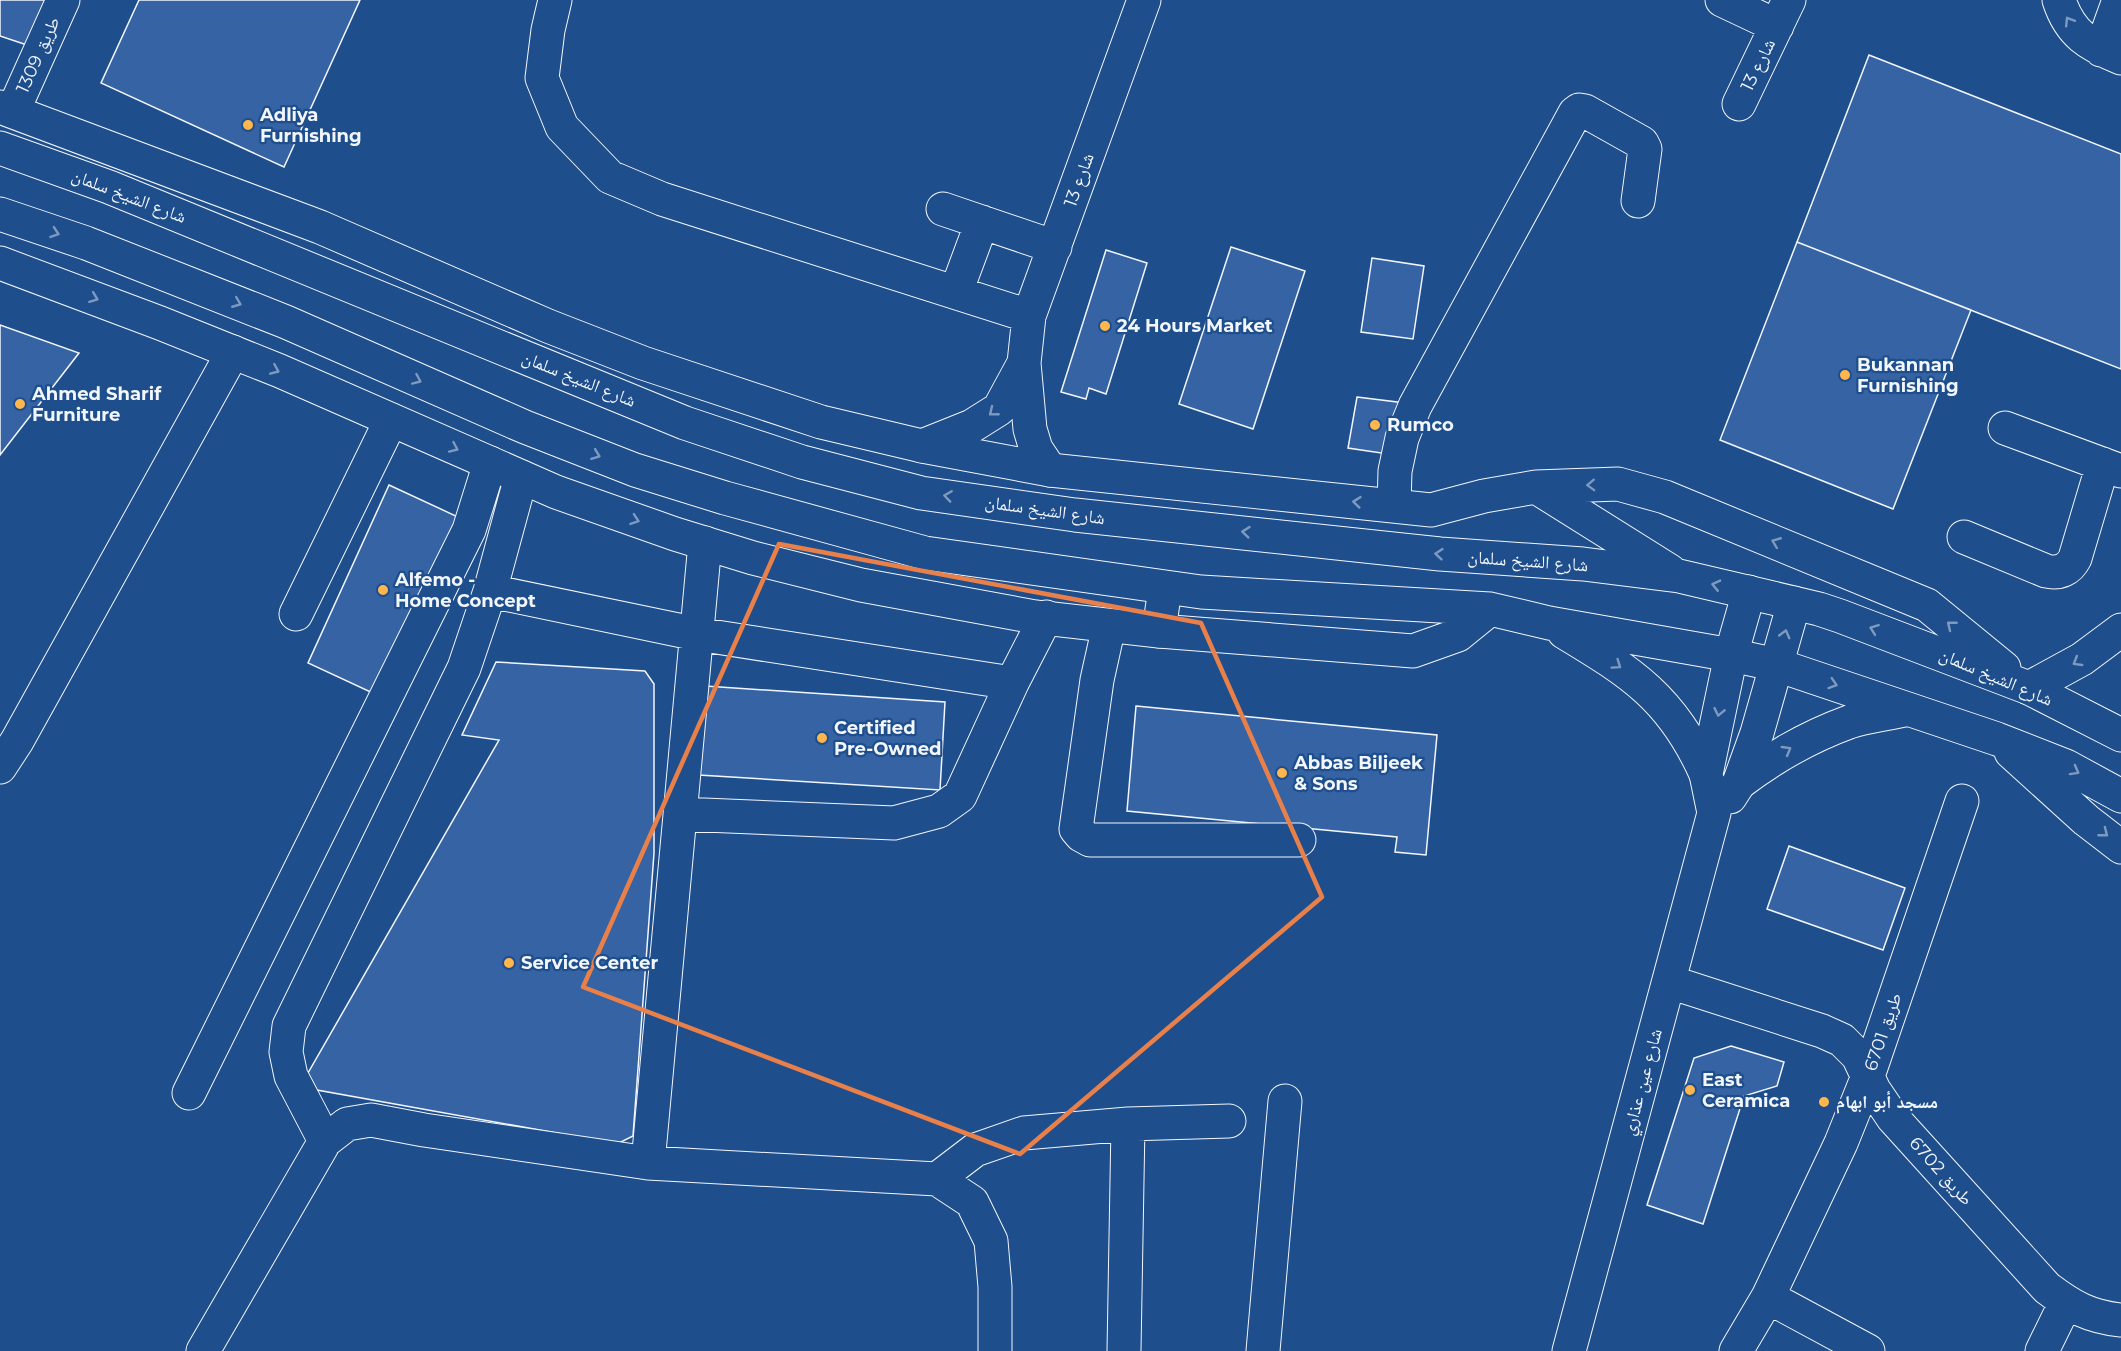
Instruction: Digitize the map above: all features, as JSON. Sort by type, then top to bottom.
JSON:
[{"type":"main road","name":"طريق 1309","points":[[7,109],[63,0]]},
{"type":"main road","points":[[555,0],[548,30],[542,78],[562,127],[610,177],[662,199],[1029,316]]},
{"type":"main road","name":"شارع 13","points":[[1024,363],[1029,316],[1144,0]]},
{"type":"main road","name":"شارع 13","points":[[1722,0],[1783,13],[1739,104]]},
{"type":"main road","points":[[2059,0],[2073,29],[2086,41],[2111,54],[2119,0]]},
{"type":"main road","points":[[7,109],[320,227],[548,326],[643,363],[821,422],[922,446],[1050,470],[1431,510],[1484,496],[1536,487],[1617,484],[1686,505],[1927,605],[2029,688],[2082,659],[2121,630]]},
{"type":"main road","points":[[1394,505],[1395,471],[1402,438],[1415,406],[1575,113],[1579,110],[1585,111],[1642,144],[1645,149],[1638,201]]},
{"type":"main road","name":"شارع الشيخ سلمان","points":[[0,148],[109,187],[685,423],[802,462],[921,493],[1075,515],[1440,554],[1583,564],[1679,576],[1840,616],[2029,688],[2121,735]]},
{"type":"main road","points":[[943,209],[1054,247]]},
{"type":"main road","points":[[0,214],[86,243],[286,322],[525,427],[635,470],[691,488],[925,553],[1201,592],[1490,609],[1549,623],[1731,654],[1777,665],[1997,739],[2066,765],[2121,796]]},
{"type":"main road","points":[[956,292],[982,222]]},
{"type":"main road","points":[[0,263],[233,352],[556,492],[753,558],[861,585],[1109,626],[1413,651],[1458,635],[1490,609]]},
{"type":"main road","points":[[0,767],[17,741],[233,352]]},
{"type":"main road","points":[[922,446],[972,426],[999,409],[1024,363]]},
{"type":"main road","points":[[1024,363],[1030,429],[1036,448],[1050,470]]},
{"type":"main road","points":[[296,614],[391,420]]},
{"type":"main road","points":[[1964,537],[2046,571],[2060,572],[2067,569],[2074,558],[2112,467],[2005,428]]},
{"type":"main road","points":[[189,1093],[469,530],[490,464]]},
{"type":"main road","points":[[325,1141],[291,1076],[286,1052],[289,1026],[464,668],[490,591],[521,477]]},
{"type":"main road","points":[[1536,487],[1679,576]]},
{"type":"main road","points":[[648,1163],[705,543]]},
{"type":"main road","points":[[1159,631],[1165,588]]},
{"type":"main road","points":[[490,591],[697,634],[1012,683]]},
{"type":"main road","name":"شارع عين عذاري","points":[[1569,1351],[1714,813],[1706,774],[1731,654],[1749,592]]},
{"type":"main road","name":"شارع عين عذاري","points":[[1714,813],[1728,800],[1739,783],[1777,665],[1794,603]]},
{"type":"main road","points":[[680,814],[894,823],[939,811],[960,796],[1012,683],[1046,617]]},
{"type":"main road","points":[[1549,623],[1611,661],[1640,682],[1666,706],[1696,750],[1706,774]]},
{"type":"main road","points":[[1109,626],[1097,680],[1077,817],[1076,829],[1081,835],[1090,840],[1299,840]]},
{"type":"main road","points":[[1739,783],[1765,763],[1793,746],[1850,722],[1911,709]]},
{"type":"main road","points":[[1997,739],[2086,820],[2121,847]]},
{"type":"main road","name":"طريق 6701","points":[[1736,1351],[1768,1297],[1841,1143],[1868,1076],[1962,801]]},
{"type":"main road","name":"طريق 6702","points":[[1670,982],[1822,1031],[1842,1040],[1858,1056],[1878,1097],[1893,1118],[2047,1288],[2066,1302],[2101,1318],[2121,1320]]},
{"type":"main road","points":[[1263,1351],[1285,1101]]},
{"type":"main road","points":[[203,1351],[325,1141],[347,1124],[371,1120],[648,1163],[937,1179],[972,1202],[991,1241],[995,1287],[995,1351]]},
{"type":"main road","points":[[937,1179],[975,1150],[1024,1133],[1128,1124],[1229,1121]]},
{"type":"main road","points":[[1124,1351],[1128,1124]]},
{"type":"main road","points":[[1768,1297],[1868,1351]]},
{"type":"main road","points":[[2042,1351],[2066,1302]]},
{"type":"highlighted area","points":[[779,544],[1201,623],[1322,897],[1020,1154],[583,987]]},
{"type":"building","points":[[0,0],[48,0],[33,47],[0,36]]},
{"type":"building","name":"Adliya Furnishing","points":[[139,0],[360,0],[284,167],[101,83]]},
{"type":"building","points":[[1869,55],[2121,154],[2121,369],[1797,242]]},
{"type":"building","name":"Bukannan Furnishing","points":[[1797,242],[1971,310],[1893,509],[1720,440]]},
{"type":"building","points":[[1231,247],[1305,271],[1253,429],[1179,404]]},
{"type":"building","name":"24 Hours Market","points":[[1106,250],[1147,263],[1106,394],[1089,388],[1086,399],[1061,392]]},
{"type":"building","points":[[1372,258],[1424,266],[1413,339],[1361,332]]},
{"type":"building","name":"Ahmed Sharif Furniture","points":[[0,325],[79,353],[0,455]]},
{"type":"building","name":"Rumco","points":[[1357,397],[1405,403],[1388,454],[1348,448]]},
{"type":"building","name":"Alfemo - Home Concept","points":[[389,485],[458,517],[377,695],[308,663]]},
{"type":"building","name":"Service Center","points":[[496,662],[645,671],[654,684],[654,853],[633,1136],[617,1144],[317,1090],[308,1073],[499,740],[462,735]]},
{"type":"building","name":"Certified Pre-Owned","points":[[705,686],[945,702],[940,790],[699,775]]},
{"type":"building","name":"Abbas Biljeek & Sons","points":[[1136,706],[1437,735],[1426,855],[1395,852],[1397,837],[1127,811]]},
{"type":"building","points":[[1789,846],[1905,888],[1883,950],[1767,909]]},
{"type":"building","points":[[1731,1046],[1784,1062],[1777,1086],[1744,1096],[1703,1224],[1647,1205],[1694,1058]]},
{"type":"place","name":"Adliya Furnishing","points":[[248,125]]},
{"type":"place","name":"24 Hours Market","points":[[1105,326]]},
{"type":"place","name":"Bukannan Furnishing","points":[[1845,375]]},
{"type":"place","name":"Ahmed Sharif Furniture","points":[[20,404]]},
{"type":"place","name":"Rumco","points":[[1375,425]]},
{"type":"place","name":"Alfemo - Home Concept","points":[[383,590]]},
{"type":"place","name":"Certified Pre-Owned","points":[[822,738]]},
{"type":"place","name":"Abbas Biljeek & Sons","points":[[1282,773]]},
{"type":"place","name":"Service Center","points":[[509,963]]},
{"type":"place","name":"East Ceramica","points":[[1690,1090]]},
{"type":"place","name":"مسجد أبو ابهام","points":[[1824,1102]]}]
